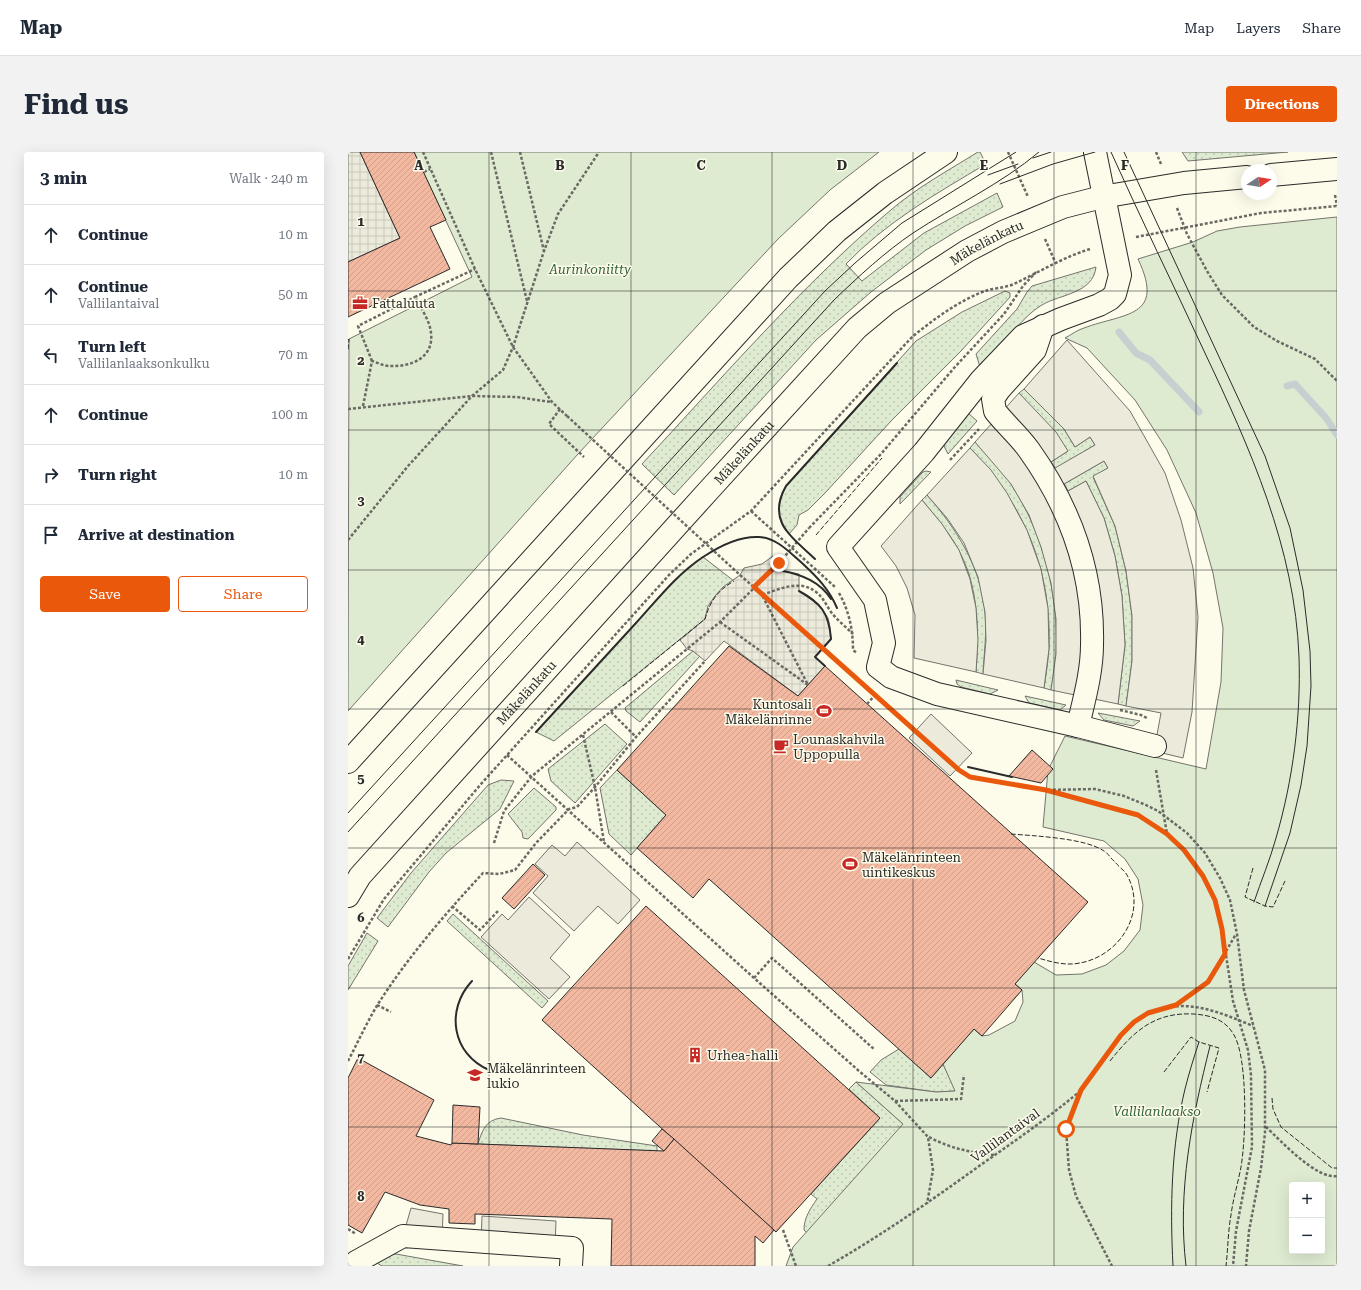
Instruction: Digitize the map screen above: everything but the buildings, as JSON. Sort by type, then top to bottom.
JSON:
[{"type":"main road","points":[[348,762],[788,278],[837,231],[885,193],[946,152]]},
{"type":"main road","points":[[1095,152],[1102,197],[1120,276],[1115,294],[1110,299],[1099,305],[1043,326],[1023,336],[977,385],[924,452],[838,547],[875,600],[884,643],[878,667],[891,676],[937,694],[1078,726],[1155,756]]},
{"type":"main road","points":[[1277,175],[1337,170]]},
{"type":"main road","name":"Mäkelänkatu","points":[[348,896],[360,876],[709,490],[857,328],[887,303],[967,251],[1008,230],[1063,207],[1102,197],[1184,182],[1241,177]]},
{"type":"main road","points":[[1043,326],[1035,350],[999,390],[993,399],[995,411],[1028,449],[1048,478],[1065,509],[1079,545],[1090,597],[1092,646],[1085,696],[1078,726]]},
{"type":"main road","points":[[353,1266],[356,1262],[403,1236],[572,1248],[571,1266]]},
{"type":"path","points":[[423,152],[475,269],[513,347],[552,402],[567,416],[762,595],[959,770],[970,777],[1046,790],[1138,815],[1167,834],[1184,850],[1203,876],[1215,900],[1222,929],[1233,1001],[1248,1050],[1251,1075],[1252,1147],[1236,1231],[1233,1266]]},
{"type":"path","points":[[490,152],[527,303]]},
{"type":"path","points":[[520,152],[544,251]]},
{"type":"path","points":[[348,540],[408,466],[472,396],[503,370],[513,347],[544,251],[558,214],[599,152]]},
{"type":"path","points":[[424,172],[430,169]]},
{"type":"path","points":[[1200,226],[1261,213],[1337,206],[1336,195]]},
{"type":"path","points":[[1187,234],[1207,272],[1222,295],[1254,327],[1277,341],[1315,359],[1337,381]]},
{"type":"path","points":[[348,959],[384,899],[507,755],[669,575],[691,554],[751,510],[775,482],[912,337],[932,320],[984,292],[1013,284],[1038,271],[1056,264]]},
{"type":"path","points":[[363,406],[372,361],[358,326],[475,269]]},
{"type":"path","points":[[494,843],[504,811],[532,776],[720,622],[779,563],[809,528],[881,454],[954,368],[969,354],[1004,314],[1023,286],[1038,271]]},
{"type":"path","points":[[372,361],[389,366],[410,364],[424,358],[429,349],[432,334],[427,318],[415,297]]},
{"type":"path","points":[[348,409],[363,406],[472,396],[517,397],[552,402]]},
{"type":"path","points":[[560,409],[549,424],[584,457]]},
{"type":"path","points":[[948,463],[979,429]]},
{"type":"path","points":[[751,510],[835,587],[847,608],[853,634],[831,612],[817,592],[811,588],[798,585],[781,588],[762,595]]},
{"type":"path","points":[[720,622],[808,685],[762,595]]},
{"type":"path","points":[[348,1061],[377,1005],[411,956],[452,906],[483,873],[499,874],[515,870],[536,843],[569,809],[577,807],[636,737],[705,661]]},
{"type":"path","points":[[867,704],[891,676]]},
{"type":"path","points":[[611,712],[636,737]]},
{"type":"path","points":[[583,735],[595,787],[604,842]]},
{"type":"path","points":[[507,755],[569,809],[754,978],[895,1101],[928,1137],[945,1146],[964,1152],[995,1155]]},
{"type":"path","points":[[1155,756],[1167,834]]},
{"type":"path","points":[[1046,790],[1095,789],[1124,796],[1146,804],[1165,816],[1187,834],[1205,853],[1220,878],[1230,900],[1237,934],[1244,990],[1265,1070],[1266,1127],[1261,1168],[1249,1231],[1246,1266]]},
{"type":"path","points":[[452,906],[480,930],[498,911]]},
{"type":"path","name":"Vallilantaival","points":[[828,1266],[893,1227],[927,1204],[1081,1090],[1105,1056],[1134,1022],[1148,1013],[1176,1005],[1208,982],[1237,934]]},
{"type":"path","points":[[348,952],[352,954]]},
{"type":"path","points":[[754,978],[772,958],[875,1050]]},
{"type":"path","points":[[377,1005],[391,1012]]},
{"type":"path","name":"Vallilantaival","points":[[1176,1005],[1200,1007],[1253,1026]]},
{"type":"path","points":[[895,1101],[961,1099],[964,1075]]},
{"type":"path","points":[[1081,1090],[1066,1129],[1069,1170],[1076,1196],[1112,1266]]},
{"type":"path","points":[[1266,1127],[1303,1160],[1324,1175],[1331,1177],[1337,1176]]},
{"type":"path","points":[[927,1204],[934,1170],[928,1137]]},
{"type":"path","points":[[783,1230],[796,1266]]},
{"type":"green space","name":"Aurinkoniitty","points":[[414,152],[879,152],[830,190],[778,239],[578,454],[348,711],[349,339],[472,277]]},
{"type":"green space","points":[[980,152],[986,164],[930,198],[895,222],[877,235],[846,264],[862,281],[924,233],[997,193],[1003,207],[965,226],[926,250],[871,292],[816,340],[674,495],[642,464],[763,333],[858,238],[912,193]]},
{"type":"green space","points":[[1182,152],[1288,152],[1188,161]]},
{"type":"green space","name":"Vallilanlaakso","points":[[1337,217],[1337,1266],[786,1266],[793,1247],[903,1124],[856,1082],[936,1092],[955,1091],[943,1064],[974,1029],[982,1036],[989,1035],[1015,1021],[1023,1002],[1022,990],[1015,984],[1034,962],[1056,975],[1082,974],[1106,965],[1124,951],[1140,930],[1143,905],[1138,879],[1125,859],[1104,841],[1043,827],[1048,770],[1065,736],[1206,769],[1221,682],[1223,628],[1213,573],[1196,513],[1167,450],[1135,400],[1087,348],[1065,338],[1081,329],[1126,315],[1136,310],[1144,303],[1147,293],[1145,278],[1138,259],[1193,242],[1217,231],[1240,227]]},
{"type":"green space","points":[[1096,267],[1094,276],[1089,283],[1082,288],[1049,301],[1034,310],[1010,335],[981,370],[976,354],[1017,309],[1032,286]]},
{"type":"green space","points":[[1005,291],[1010,293],[1010,297],[961,351],[892,420],[825,493],[808,510],[799,515],[797,525],[789,534],[782,524],[779,511],[781,498],[786,486],[916,341],[962,312]]},
{"type":"green space","points":[[1024,389],[1064,429],[1075,447],[1090,437],[1095,445],[1055,469],[1051,462],[1068,451],[1019,393]]},
{"type":"green space","points":[[968,413],[977,421],[948,454],[944,446],[945,440]]},
{"type":"green space","points":[[975,442],[994,462],[1011,484],[1032,523],[1047,565],[1055,609],[1056,631],[1056,653],[1051,690],[1044,688],[1048,663],[1049,619],[1046,591],[1040,565],[1020,516],[1006,492],[970,448]]},
{"type":"green space","points":[[1104,461],[1108,468],[1093,477],[1115,526],[1126,571],[1132,616],[1132,661],[1126,706],[1118,704],[1125,645],[1122,596],[1115,556],[1104,518],[1086,481],[1068,491],[1064,484]]},
{"type":"green space","points":[[923,472],[931,472],[900,504],[900,497]]},
{"type":"green space","points":[[927,495],[957,535],[973,564],[978,579],[983,595],[986,620],[983,674],[976,672],[976,609],[970,578],[958,549],[942,524],[922,500]]},
{"type":"green space","points":[[703,557],[734,581],[719,592],[715,597],[709,607],[705,619],[554,741],[536,732],[675,580]]},
{"type":"green space","points":[[693,651],[700,656],[640,722],[626,711],[625,708]]},
{"type":"green space","points":[[956,680],[998,690],[990,694],[961,687],[957,684]]},
{"type":"green space","points":[[1025,696],[1066,705],[1060,710],[1029,703]]},
{"type":"green space","points":[[1098,713],[1140,721],[1133,726],[1104,720]]},
{"type":"green space","points":[[605,724],[627,744],[575,803],[551,781],[548,769]]},
{"type":"green space","points":[[617,770],[666,815],[631,855],[609,834],[600,788]]},
{"type":"green space","points":[[501,780],[514,781],[500,809],[446,853],[429,872],[388,927],[377,918],[411,873],[488,785]]},
{"type":"green space","points":[[534,788],[556,807],[556,810],[528,839],[523,838],[522,832],[508,814]]},
{"type":"green space","points":[[453,914],[548,1001],[542,1008],[447,921]]},
{"type":"green space","points":[[367,933],[378,941],[348,990],[348,966]]},
{"type":"green space","points":[[899,1049],[931,1078],[943,1064],[956,1091],[936,1092],[886,1085],[870,1072],[881,1060]]},
{"type":"green space","points":[[856,1082],[903,1124],[917,1139],[809,1235],[804,1230],[805,1222],[817,1199],[811,1194],[880,1118],[849,1089]]},
{"type":"green space","points":[[501,1118],[583,1135],[657,1146],[657,1151],[478,1144],[485,1126],[496,1119]]},
{"type":"green space","points":[[396,1254],[463,1266],[382,1266],[377,1263],[385,1256]]},
{"type":"shaded area","points":[[348,152],[360,152],[400,238],[348,262]]},
{"type":"shaded area","points":[[1067,340],[1130,411],[1165,473],[1181,520],[1193,568],[1198,617],[1192,712],[1183,758],[1154,751],[1161,713],[1126,706],[1132,661],[1132,616],[1126,571],[1115,526],[1093,476],[1108,468],[1104,461],[1064,484],[1068,491],[1086,481],[1104,518],[1115,556],[1122,596],[1125,645],[1118,704],[1051,690],[1056,654],[1056,619],[1051,583],[1041,547],[1029,515],[1011,484],[975,442],[1019,393],[1056,432],[1068,451],[1051,462],[1055,468],[1095,445],[1090,437],[1075,447],[1064,429],[1024,389]]},
{"type":"shaded area","points":[[970,448],[991,470],[1007,493],[1027,530],[1041,569],[1048,608],[1049,649],[1044,688],[983,674],[986,640],[985,612],[978,577],[964,543],[947,518],[927,495]]},
{"type":"shaded area","points":[[922,500],[942,524],[959,550],[970,579],[976,608],[978,640],[976,672],[914,658],[915,615],[907,588],[896,566],[881,546]]},
{"type":"shaded area","points":[[773,556],[783,571],[799,574],[799,591],[820,606],[828,618],[830,627],[831,639],[815,657],[825,666],[798,696],[724,641],[705,661],[693,651],[687,649],[680,640],[705,619],[708,606],[715,596],[723,587],[740,575],[744,568],[762,564]]},
{"type":"shaded area","points":[[931,714],[972,753],[950,776],[909,738]]},
{"type":"shaded area","points":[[577,842],[640,900],[618,924],[598,906],[574,931],[533,893],[548,876],[535,864],[552,845],[565,856]]},
{"type":"shaded area","points":[[529,897],[570,935],[550,958],[570,977],[549,999],[481,937],[502,914],[508,920]]},
{"type":"shaded area","points":[[411,1208],[443,1214],[442,1240],[403,1236]]},
{"type":"shaded area","points":[[482,1216],[556,1221],[555,1247],[481,1243]]},
{"type":"waterway","points":[[1119,332],[1136,353],[1150,360],[1199,412]]},
{"type":"waterway","points":[[1287,386],[1295,384],[1327,419],[1337,435]]},
{"type":"tram line","points":[[348,813],[825,291],[902,223],[1016,152]]},
{"type":"tram line","points":[[348,832],[834,300],[872,265],[903,240],[1009,174],[1039,152]]},
{"type":"tram line","points":[[1033,158],[1051,152]]},
{"type":"tram line","points":[[1000,184],[1053,164],[1095,152]]},
{"type":"tram line","points":[[1111,152],[1238,424],[1267,500],[1289,577],[1296,617],[1299,657],[1299,702],[1295,748],[1282,816],[1271,854],[1254,902]]},
{"type":"tram line","points":[[1124,152],[1265,456],[1290,528],[1303,590],[1310,651],[1311,686],[1307,746],[1301,785],[1290,833],[1265,906]]},
{"type":"tram line","points":[[988,175],[1018,164]]},
{"type":"tram line","points":[[1173,1266],[1172,1199],[1174,1155],[1180,1111],[1199,1042]]},
{"type":"tram line","points":[[1186,1266],[1183,1210],[1185,1182],[1192,1127],[1210,1046]]},
{"type":"fence","points":[[348,340],[349,339],[348,350]]},
{"type":"fence","points":[[816,535],[882,458]]},
{"type":"fence","points":[[623,686],[705,619],[709,607],[715,597],[723,588],[734,581]]},
{"type":"fence","points":[[1011,834],[1073,840],[1096,847],[1105,852],[1124,871],[1133,889],[1134,904],[1132,918],[1126,931],[1118,942],[1107,952],[1094,959],[1074,964],[1059,963],[1038,958]]},
{"type":"fence","points":[[1253,868],[1245,897],[1265,906],[1273,907],[1285,881]]},
{"type":"fence","points":[[1110,1061],[1136,1033],[1156,1020],[1167,1016],[1179,1014],[1205,1015],[1222,1022],[1234,1035],[1239,1046],[1242,1062],[1245,1119],[1243,1154],[1230,1221],[1226,1266]]},
{"type":"fence","points":[[1164,1072],[1191,1037],[1199,1042],[1219,1048],[1207,1092]]},
{"type":"fence","points":[[1272,1098],[1273,1109],[1281,1127],[1332,1168],[1337,1168]]},
{"type":"wall","points":[[815,559],[790,535],[780,519],[779,509],[781,498],[786,486],[897,363]]},
{"type":"wall","points":[[536,732],[676,579],[703,557],[737,540],[759,537],[771,540],[782,546],[818,578],[837,608]]},
{"type":"wall","points":[[783,571],[810,580],[822,588],[831,599]]},
{"type":"wall","points":[[799,591],[813,600],[826,616],[831,639],[815,657],[825,666]]},
{"type":"wall","points":[[968,767],[1012,777]]},
{"type":"wall","points":[[472,981],[463,992],[458,1005],[456,1030],[460,1042],[467,1053],[477,1063],[489,1070]]},
{"type":"place","name":"Fattaluuta","points":[[360,303]]},
{"type":"place","name":"Kuntosali Mäkelänrinne","points":[[824,711]]},
{"type":"place","name":"Lounaskahvila Uppopulla","points":[[781,746]]},
{"type":"place","name":"Mäkelänrinteen uintikeskus","points":[[850,864]]},
{"type":"place","name":"Urhea-halli","points":[[695,1055]]},
{"type":"place","name":"Mäkelänrinteen lukio","points":[[475,1075]]},
{"type":"route","points":[[779,563],[754,587],[959,770],[970,777],[1046,790],[1138,815],[1167,834],[1184,850],[1203,876],[1215,900],[1222,929],[1225,954],[1208,982],[1176,1005],[1148,1013],[1134,1022],[1121,1035],[1081,1090],[1066,1129]]}]
